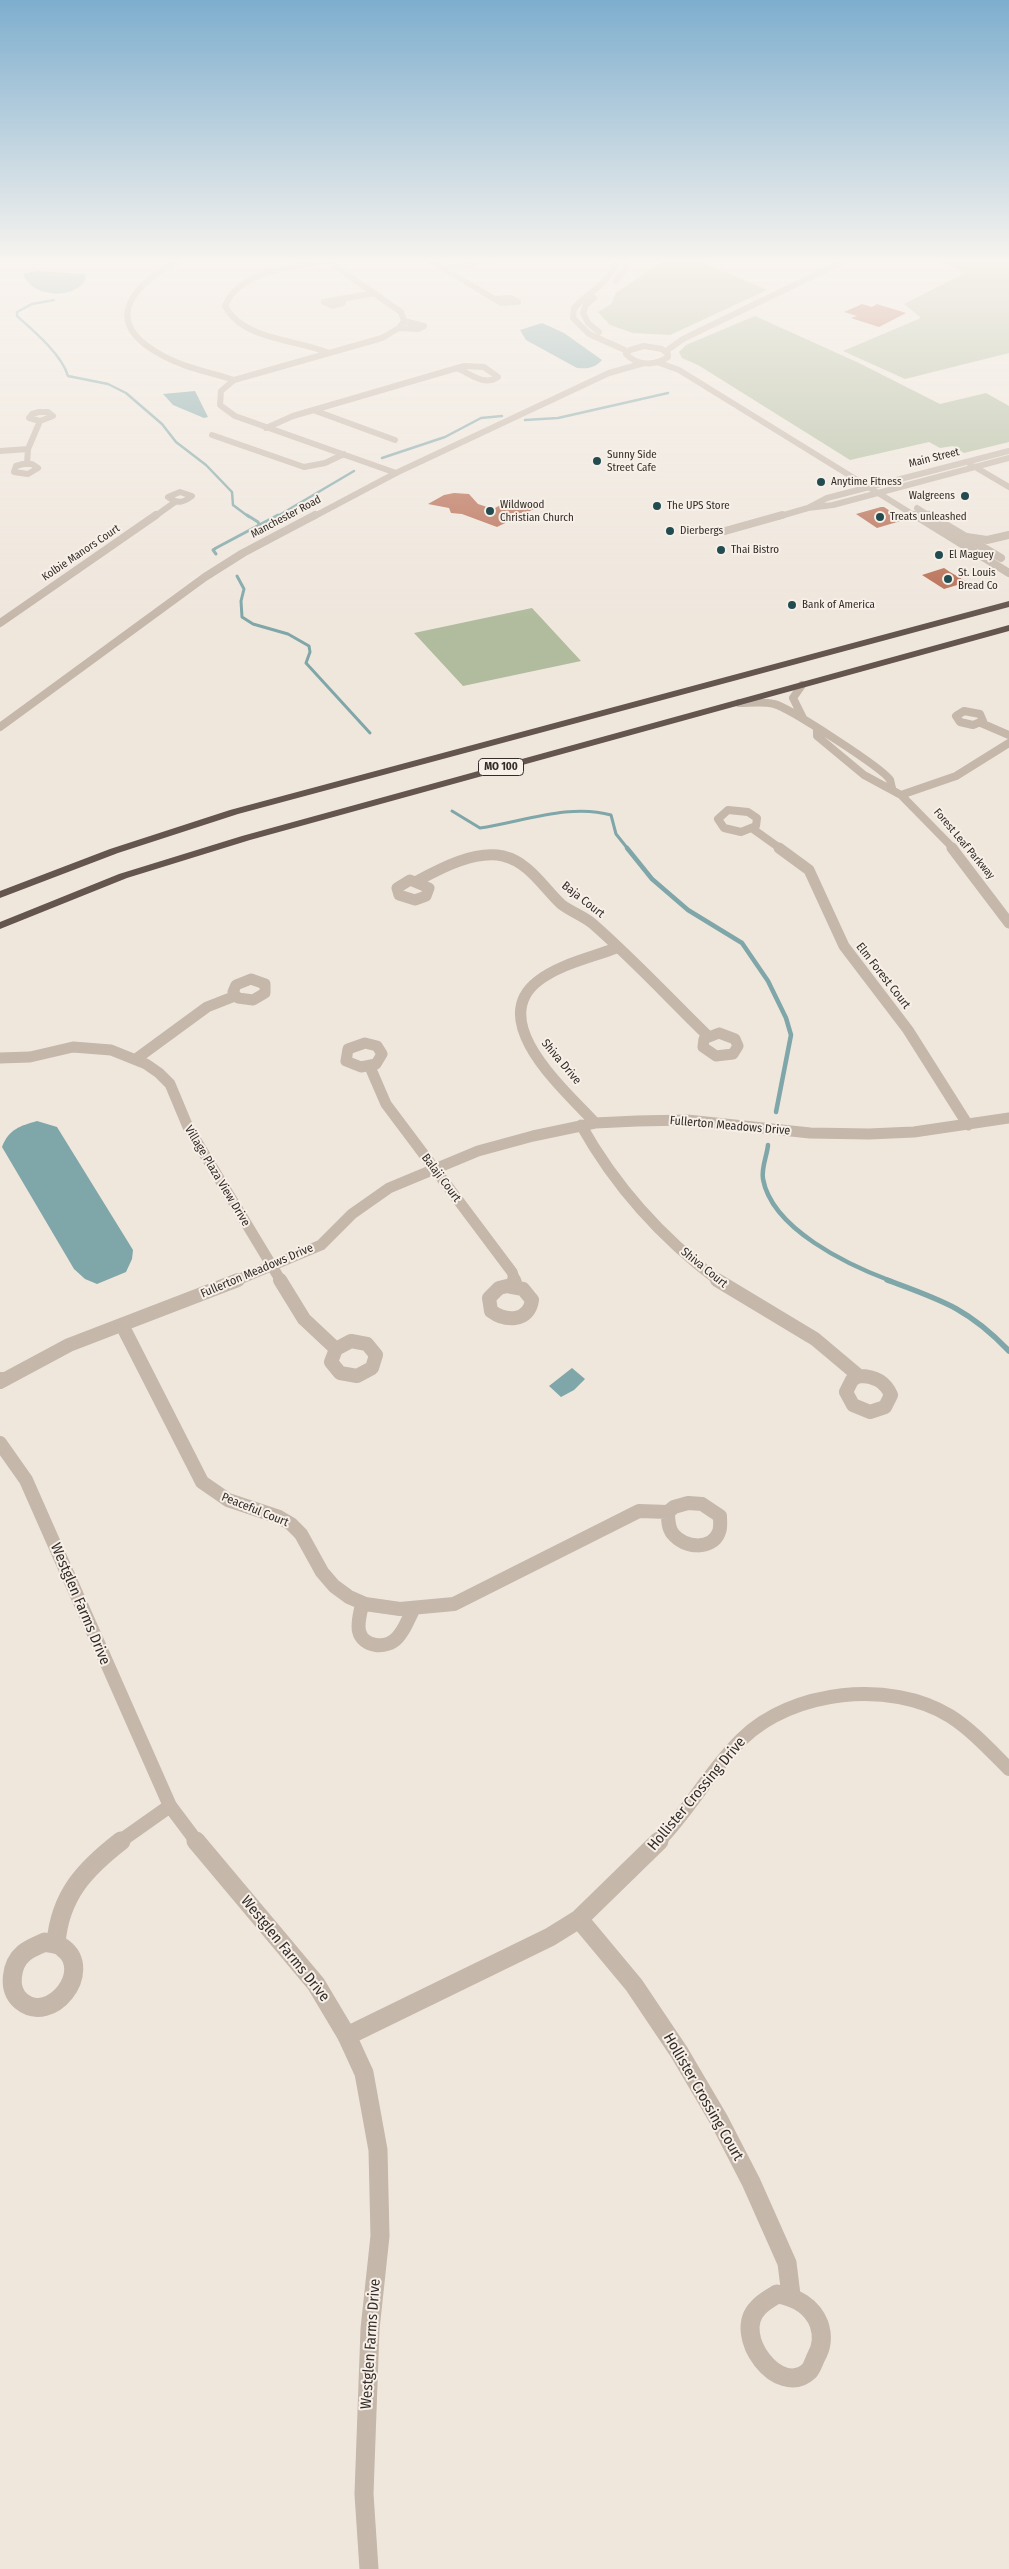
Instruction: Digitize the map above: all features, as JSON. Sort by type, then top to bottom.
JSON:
[{"type":"highway","name":"MO 100","points":[[0,895],[114,851],[234,812],[1008,603]]},
{"type":"highway","name":"MO 100","points":[[0,926],[123,876],[229,843],[1009,628]]},
{"type":"street","points":[[238,379],[221,391],[220,404],[234,416],[396,473]]},
{"type":"street","points":[[266,428],[285,418],[417,379]]},
{"type":"street","points":[[480,379],[493,379]]},
{"type":"street","name":"Manchester Road","points":[[0,727],[205,577],[272,537],[396,473],[596,379]]},
{"type":"street","points":[[693,379],[1009,573]]},
{"type":"street","points":[[707,379],[1009,564]]},
{"type":"street","points":[[313,410],[396,440]]},
{"type":"street","points":[[27,464],[28,449],[40,421]]},
{"type":"street","points":[[212,435],[304,467],[325,463],[344,454]]},
{"type":"street","points":[[0,451],[28,449]]},
{"type":"street","name":"Main Street","points":[[808,508],[827,498],[1009,451]]},
{"type":"street","points":[[957,457],[1009,487]]},
{"type":"street","name":"Main Street","points":[[725,531],[808,508],[833,505],[1009,458]]},
{"type":"street","name":"Kolbie Manors Court","points":[[0,623],[175,502]]},
{"type":"street","points":[[990,552],[988,544],[1009,535]]},
{"type":"street","points":[[967,537],[994,540]]},
{"type":"street","name":"Forest Leaf Parkway","points":[[802,685],[793,698],[803,718]]},
{"type":"street","name":"Forest Leaf Parkway","points":[[739,703],[774,704],[803,718],[817,730],[817,736],[850,763],[881,786],[892,788],[901,795],[934,826],[968,867],[1009,922]]},
{"type":"street","points":[[981,723],[1009,735]]},
{"type":"street","points":[[901,795],[956,776],[1009,743]]},
{"type":"street","name":"Elm Forest Court","points":[[753,829],[809,870],[844,946],[908,1030],[968,1125]]},
{"type":"street","name":"Baja Court","points":[[417,880],[445,867],[472,859],[493,856],[511,857],[568,909],[592,923],[708,1036]]},
{"type":"street","name":"Shiva Drive","points":[[595,1123],[532,1049],[520,1025],[521,1012],[523,1002],[535,982],[616,948]]},
{"type":"street","points":[[136,1059],[207,1007],[235,996]]},
{"type":"street","name":"Village Plaza View Drive","points":[[0,1058],[30,1057],[73,1048],[111,1050],[146,1064],[170,1084],[188,1127],[304,1319],[336,1348]]},
{"type":"street","name":"Balaji Court","points":[[370,1067],[386,1104],[512,1272],[516,1286]]},
{"type":"street","name":"Fullerton Meadows Drive","points":[[2,1380],[69,1345],[272,1267],[321,1245],[352,1214],[388,1188],[496,1146],[595,1123],[687,1120],[840,1134],[914,1132],[1009,1118]]},
{"type":"street","name":"Shiva Court","points":[[581,1125],[611,1174],[650,1222],[729,1289],[747,1297],[840,1356],[859,1376]]},
{"type":"street","name":"Peaceful Court","points":[[122,1325],[202,1482],[217,1494],[237,1504],[279,1517],[293,1525],[333,1585],[348,1597],[362,1603],[386,1609],[413,1610],[454,1604],[623,1517],[639,1511],[668,1512]]},
{"type":"street","name":"Westglen Farms Drive","points":[[0,1443],[26,1480],[47,1523],[118,1693],[170,1806],[186,1829],[316,1984],[347,2036],[364,2073],[378,2150],[380,2236],[370,2328],[364,2494],[368,2569]]},
{"type":"street","points":[[362,1603],[358,1627],[360,1634],[370,1644],[378,1646],[386,1645],[397,1638],[413,1610]]},
{"type":"street","name":"Hollister Crossing Drive","points":[[347,2036],[550,1937],[579,1919],[665,1835],[741,1740],[760,1724],[802,1705],[846,1694],[907,1698],[949,1716],[980,1740],[1009,1768]]},
{"type":"street","points":[[56,1943],[60,1914],[82,1874],[95,1861],[170,1806]]},
{"type":"street","name":"Hollister Crossing Court","points":[[579,1919],[634,1985],[679,2052],[720,2120],[751,2182],[787,2263],[791,2295]]},
{"type":"green space","points":[[720,379],[890,379],[940,404],[986,393],[1009,406],[1009,442],[964,453],[953,446],[940,448],[929,442],[850,460]]},
{"type":"green space","points":[[532,608],[581,661],[463,686],[414,633]]},
{"type":"water","points":[[195,391],[208,417],[204,418],[173,405],[163,394]]},
{"type":"water","points":[[37,1121],[57,1127],[133,1250],[132,1259],[126,1272],[97,1284],[85,1279],[74,1269],[2,1147],[8,1136],[16,1129]]},
{"type":"water","points":[[572,1368],[585,1379],[574,1390],[561,1397],[549,1386]]},
{"type":"building","name":"Wildwood Christian Church","points":[[454,493],[469,494],[478,504],[493,509],[512,499],[536,508],[497,527],[462,514],[451,513],[449,508],[428,504],[444,495]]},
{"type":"building","name":"Treats unleashed","points":[[881,507],[904,520],[877,528],[856,514]]},
{"type":"building","name":"St. Louis Bread Co","points":[[944,568],[967,582],[944,589],[922,575]]},
{"type":"waterway","points":[[82,379],[108,384],[126,393],[162,424],[176,442],[206,465],[232,492],[233,505],[249,517]]},
{"type":"waterway","points":[[525,420],[558,418],[668,393]]},
{"type":"waterway","points":[[382,458],[445,437],[481,418],[502,416]]},
{"type":"waterway","points":[[276,517],[354,471]]},
{"type":"waterway","points":[[247,515],[258,522],[259,525]]},
{"type":"waterway","points":[[259,525],[278,515]]},
{"type":"waterway","points":[[216,554],[213,550],[259,525]]},
{"type":"waterway","points":[[237,576],[244,589],[241,601],[242,617],[253,624],[288,634],[309,646],[310,652],[306,663],[370,733]]},
{"type":"waterway","points":[[452,811],[480,828],[563,812],[579,811],[611,815],[616,834],[628,849]]},
{"type":"waterway","points":[[627,848],[652,879],[688,910],[742,943],[768,981],[786,1018],[791,1035],[776,1112]]},
{"type":"waterway","points":[[768,1145],[763,1179],[769,1197],[781,1214],[814,1243],[854,1265],[891,1281]]},
{"type":"waterway","points":[[887,1280],[923,1293],[967,1315],[994,1336],[1009,1351]]},
{"type":"place","name":"Sunny Side Street Cafe","points":[[597,461]]},
{"type":"place","name":"Anytime Fitness","points":[[821,482]]},
{"type":"place","name":"Walgreens","points":[[965,496]]},
{"type":"place","name":"The UPS Store","points":[[657,506]]},
{"type":"place","name":"Wildwood Christian Church","points":[[490,511]]},
{"type":"place","name":"Treats unleashed","points":[[880,517]]},
{"type":"place","name":"Dierbergs","points":[[670,531]]},
{"type":"place","name":"Thai Bistro","points":[[721,550]]},
{"type":"place","name":"El Maguey","points":[[939,555]]},
{"type":"place","name":"St. Louis Bread Co","points":[[948,579]]},
{"type":"place","name":"Bank of America","points":[[792,605]]}]
